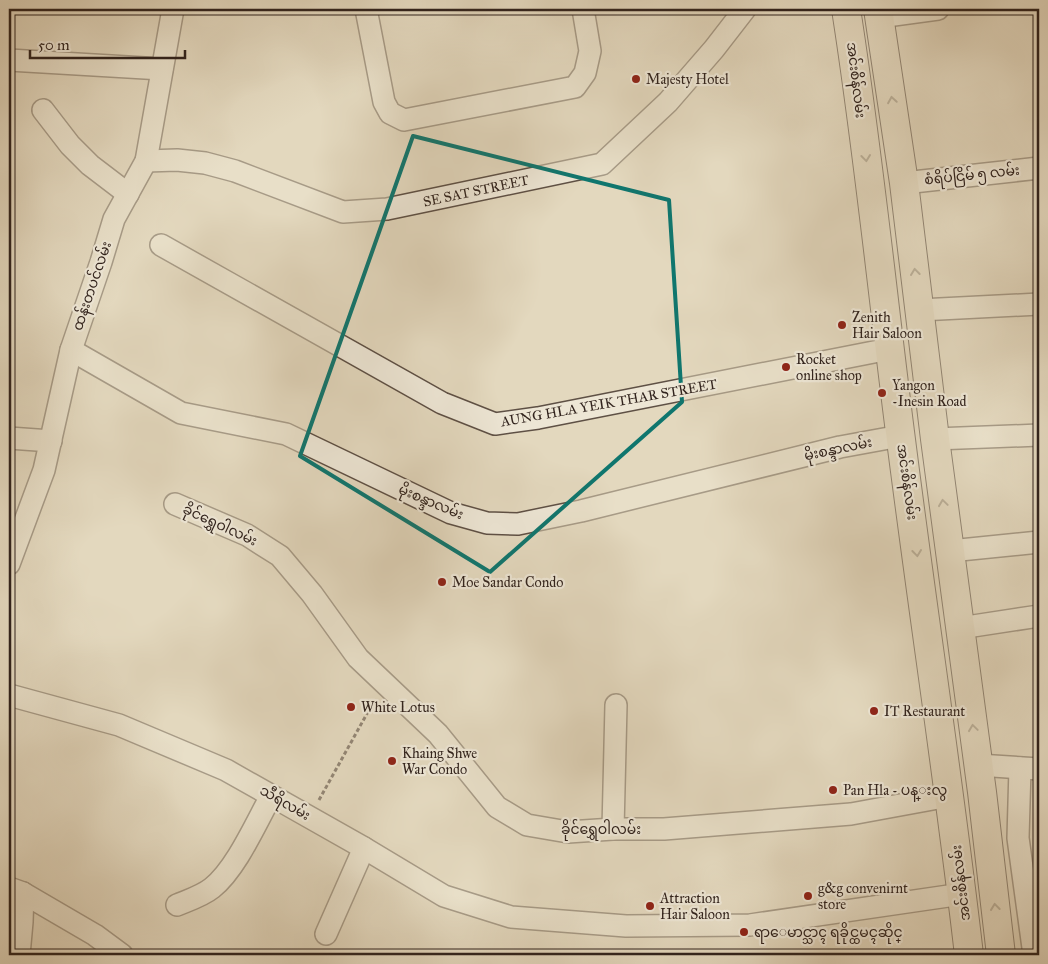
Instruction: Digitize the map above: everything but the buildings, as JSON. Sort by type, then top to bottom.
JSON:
[{"type":"main road","name":"အင်းစိန်လမ်း","points":[[846,9],[856,73],[900,436],[969,955]]},
{"type":"main road","points":[[878,13],[904,182],[935,439],[978,764],[1000,955]]},
{"type":"street","name":"ထန်းတပင်လမ်း","points":[[9,564],[44,470],[71,350],[114,218],[146,161],[173,9]]},
{"type":"street","points":[[366,9],[384,102],[390,114],[404,120],[575,87],[584,73],[590,51],[583,9]]},
{"type":"street","name":"SE SAT STREET","points":[[146,161],[177,160],[205,163],[235,170],[343,212],[387,209],[602,164],[668,102],[714,49],[745,9]]},
{"type":"street","points":[[878,13],[938,9]]},
{"type":"street","points":[[9,60],[162,69]]},
{"type":"street","points":[[43,110],[70,145],[90,165],[128,194]]},
{"type":"street","name":"စံရိပ်ငြိမ် ၅ လမ်း","points":[[904,182],[1039,168]]},
{"type":"street","name":"AUNG HLA YEIK THAR STREET","points":[[161,245],[442,403],[496,424],[538,418],[889,349]]},
{"type":"street","points":[[920,310],[1039,304]]},
{"type":"street","name":"မိုးစန္ဒာလမ်း","points":[[71,350],[181,414],[286,434],[451,513],[487,523],[518,524],[581,511],[840,447],[900,436]]},
{"type":"street","points":[[935,439],[1039,435]]},
{"type":"street","points":[[9,438],[51,441]]},
{"type":"street","name":"ခိုင်ရွှေဝါလမ်း","points":[[175,504],[247,534],[280,556],[312,594],[358,658],[438,734],[497,807],[527,825],[568,832],[613,829],[664,829],[851,814],[949,796]]},
{"type":"street","points":[[950,551],[1039,542]]},
{"type":"street","points":[[960,628],[1039,616]]},
{"type":"street","name":"သီရိလမ်း","points":[[9,695],[119,725],[226,770],[364,848],[444,896],[511,916],[626,926],[750,925],[962,894]]},
{"type":"street","points":[[613,829],[616,705]]},
{"type":"street","points":[[978,764],[1029,769],[1018,838],[1034,955]]},
{"type":"street","points":[[177,905],[213,888],[232,867],[271,796]]},
{"type":"street","points":[[326,934],[364,848]]},
{"type":"street","points":[[16,891],[22,922],[19,955]]},
{"type":"street","points":[[16,891],[95,935],[122,955]]},
{"type":"path","points":[[310,817],[384,683]]},
{"type":"highlighted area","points":[[413,136],[669,200],[682,402],[490,572],[300,456]]},
{"type":"place","name":"Majesty Hotel","points":[[636,79]]},
{"type":"place","name":"Zenith Hair Saloon","points":[[842,325]]},
{"type":"place","name":"Rocket online shop","points":[[786,367]]},
{"type":"place","name":"Yangon -Inesin Road","points":[[882,393]]},
{"type":"place","name":"Moe Sandar Condo","points":[[442,582]]},
{"type":"place","name":"White Lotus","points":[[351,707]]},
{"type":"place","name":"IT Restaurant","points":[[874,711]]},
{"type":"place","name":"Khaing Shwe War Condo","points":[[392,761]]},
{"type":"place","name":"Pan Hla - ပန္းလွ","points":[[833,790]]},
{"type":"place","name":"g&g convenirnt store","points":[[808,896]]},
{"type":"place","name":"Attraction Hair Saloon","points":[[650,906]]},
{"type":"place","name":"ရာေမာင္သာၚ ရခိုင္ထမင္ၚဆိုင္","points":[[744,932]]}]
